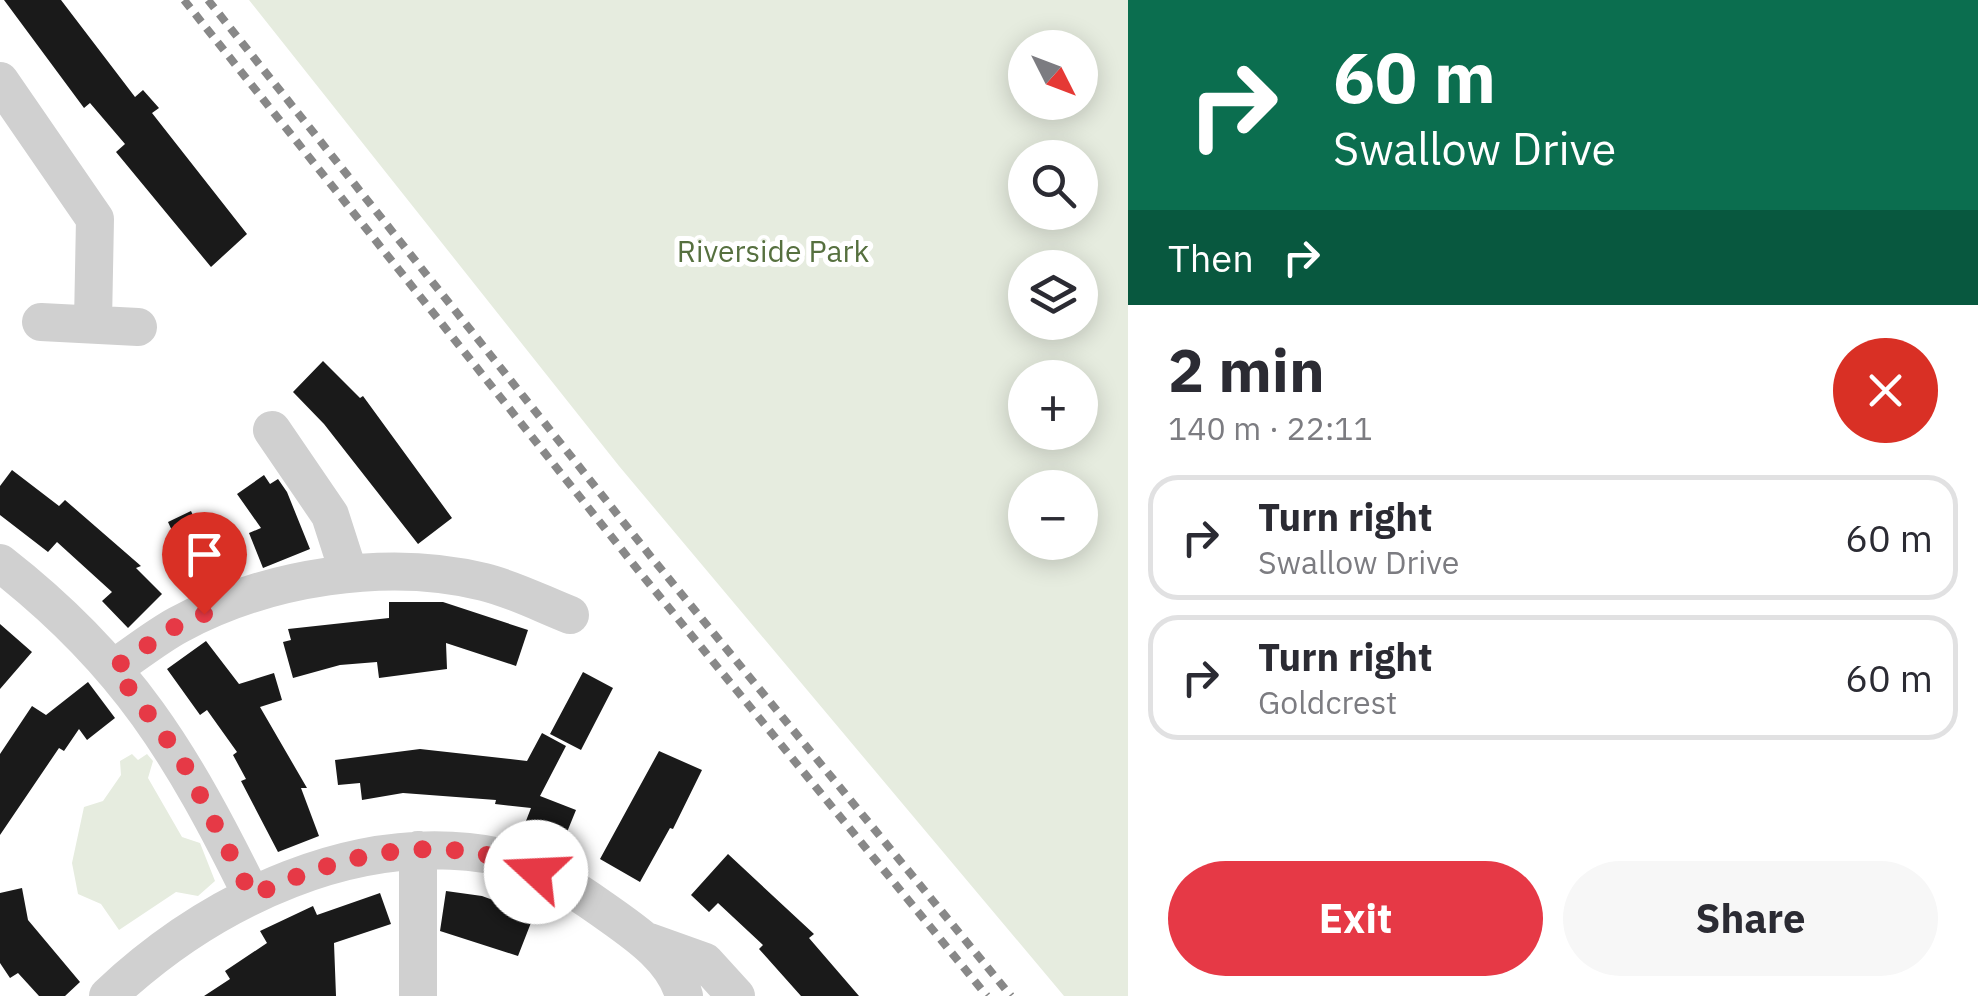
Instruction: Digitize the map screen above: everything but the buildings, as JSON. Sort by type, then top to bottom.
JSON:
[{"type":"street","points":[[0,81],[96,219],[93,322]]},
{"type":"street","points":[[40,322],[138,326]]},
{"type":"street","points":[[272,430],[330,514],[348,574]]},
{"type":"street","points":[[0,563],[58,608],[114,668],[181,758],[252,896]]},
{"type":"street","points":[[114,668],[194,618],[256,594],[348,574],[435,572],[488,583],[570,616]]},
{"type":"street","points":[[418,850],[418,996]]},
{"type":"street","points":[[108,996],[222,912],[252,896],[355,856],[418,850],[506,857],[578,892],[649,942],[705,962],[736,996]]},
{"type":"street","points":[[649,942],[684,996]]},
{"type":"green space","name":"Riverside Park","points":[[249,0],[1128,0],[1128,996],[1064,996],[619,466]]},
{"type":"green space","points":[[132,754],[138,760],[147,754],[153,761],[148,778],[182,837],[200,843],[215,881],[198,896],[176,892],[119,930],[101,904],[78,894],[72,863],[84,807],[103,801],[121,775],[120,761]]},
{"type":"railway","points":[[184,0],[638,570],[987,996]]},
{"type":"railway","points":[[208,0],[652,558],[1011,996]]},
{"type":"route","points":[[204,614],[179,624],[114,668],[181,758],[252,896],[355,856],[433,848],[506,857],[536,872]]}]
